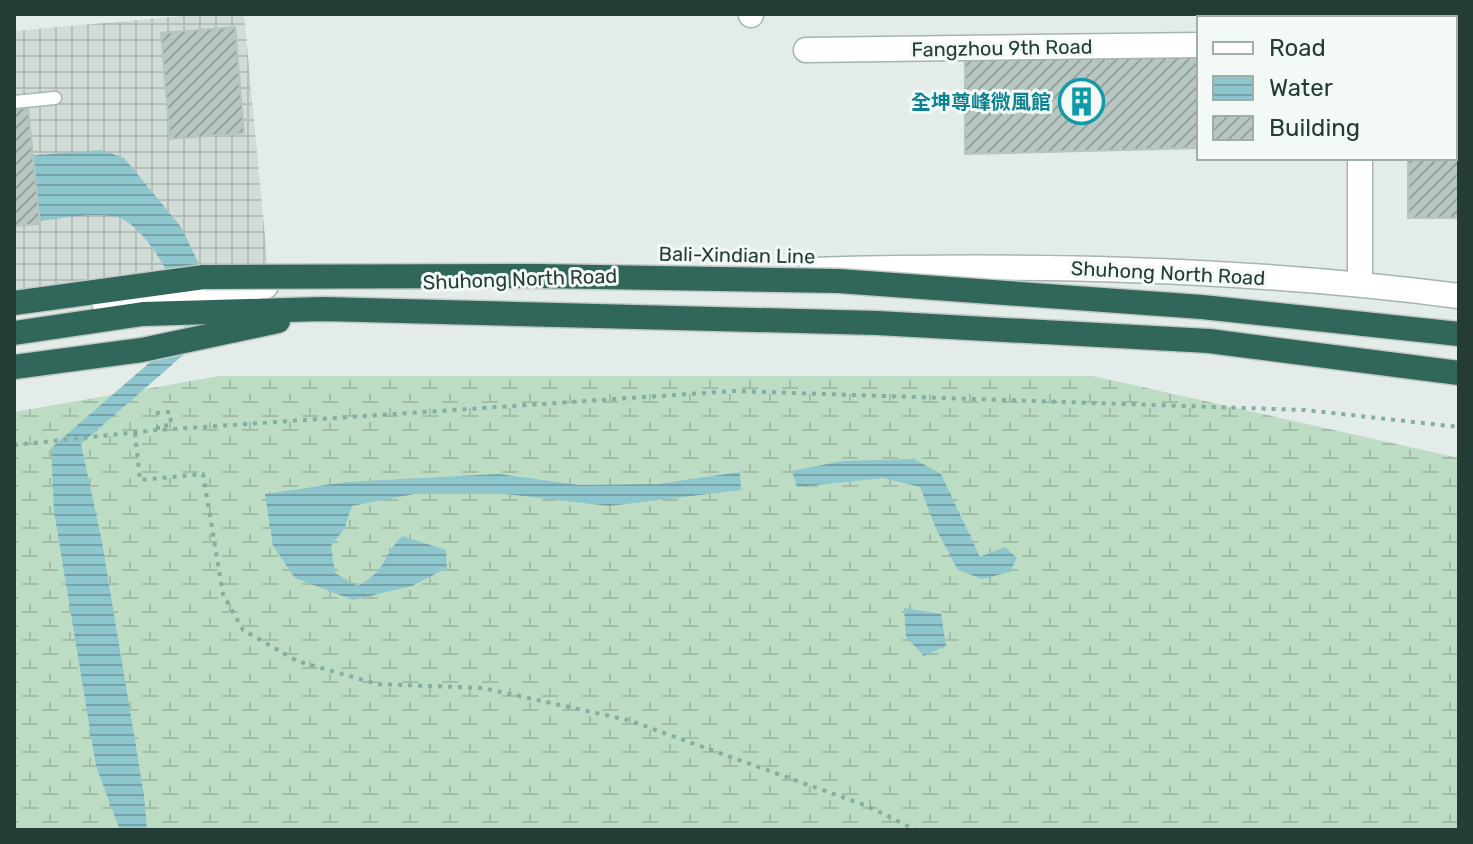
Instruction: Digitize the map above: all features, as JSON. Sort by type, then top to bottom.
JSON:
[{"type":"highway","name":"Bali-Xindian Line","points":[[14,303],[204,277],[538,276],[838,281],[1202,307],[1459,334]]},
{"type":"highway","points":[[14,287],[204,277]]},
{"type":"highway","points":[[14,333],[143,314],[323,309],[956,327],[1209,341],[1459,373]]},
{"type":"highway","points":[[14,367],[142,350],[323,309]]},
{"type":"street","name":"Fangzhou 9th Road","points":[[806,50],[1197,45]]},
{"type":"street","points":[[1360,160],[1360,283]]},
{"type":"street","name":"Shuhong North Road","points":[[14,312],[299,283],[923,267],[1140,271],[1360,283],[1459,296]]},
{"type":"lane","points":[[14,102],[55,98]]},
{"type":"path","points":[[158,428],[734,391],[1305,410],[1459,427]]},
{"type":"path","points":[[14,445],[171,425],[170,412],[156,413]]},
{"type":"path","points":[[135,432],[140,480],[203,474],[223,594],[243,630],[297,661],[377,684],[483,688],[628,720],[867,806],[916,830]]},
{"type":"shaded area","points":[[205,14],[244,14],[268,269],[14,294],[14,31]]},
{"type":"green space","points":[[220,376],[1093,376],[1459,458],[1459,830],[14,830],[14,412]]},
{"type":"water","points":[[101,150],[124,158],[181,227],[203,272],[210,320],[197,343],[81,444],[102,542],[144,795],[147,830],[120,830],[96,766],[54,511],[51,448],[178,338],[189,320],[178,293],[152,248],[142,235],[120,218],[83,215],[14,225],[14,157]]},
{"type":"water","points":[[914,459],[941,474],[980,557],[1005,547],[1017,558],[1010,572],[982,579],[958,570],[937,531],[920,487],[883,478],[797,487],[792,471],[842,461]]},
{"type":"water","points":[[740,472],[741,490],[609,506],[505,494],[414,494],[352,506],[344,529],[331,546],[335,573],[357,586],[374,575],[402,536],[446,550],[447,568],[412,586],[353,600],[295,578],[273,546],[265,494],[347,482],[499,474],[579,485],[658,484]]},
{"type":"water","points":[[904,608],[941,614],[946,646],[924,656],[906,637]]},
{"type":"building","points":[[1459,14],[1459,71],[1457,16],[1400,16]]},
{"type":"building","points":[[235,27],[244,133],[170,139],[161,33]]},
{"type":"building","name":"全坤尊峰微風館","points":[[1197,55],[1197,148],[965,154],[965,57]]},
{"type":"building","points":[[28,108],[40,224],[14,226],[14,109]]},
{"type":"building","points":[[1459,111],[1459,218],[1408,218],[1408,160],[1457,160]]},
{"type":"place","name":"全坤尊峰微風館","points":[[1082,102]]}]
